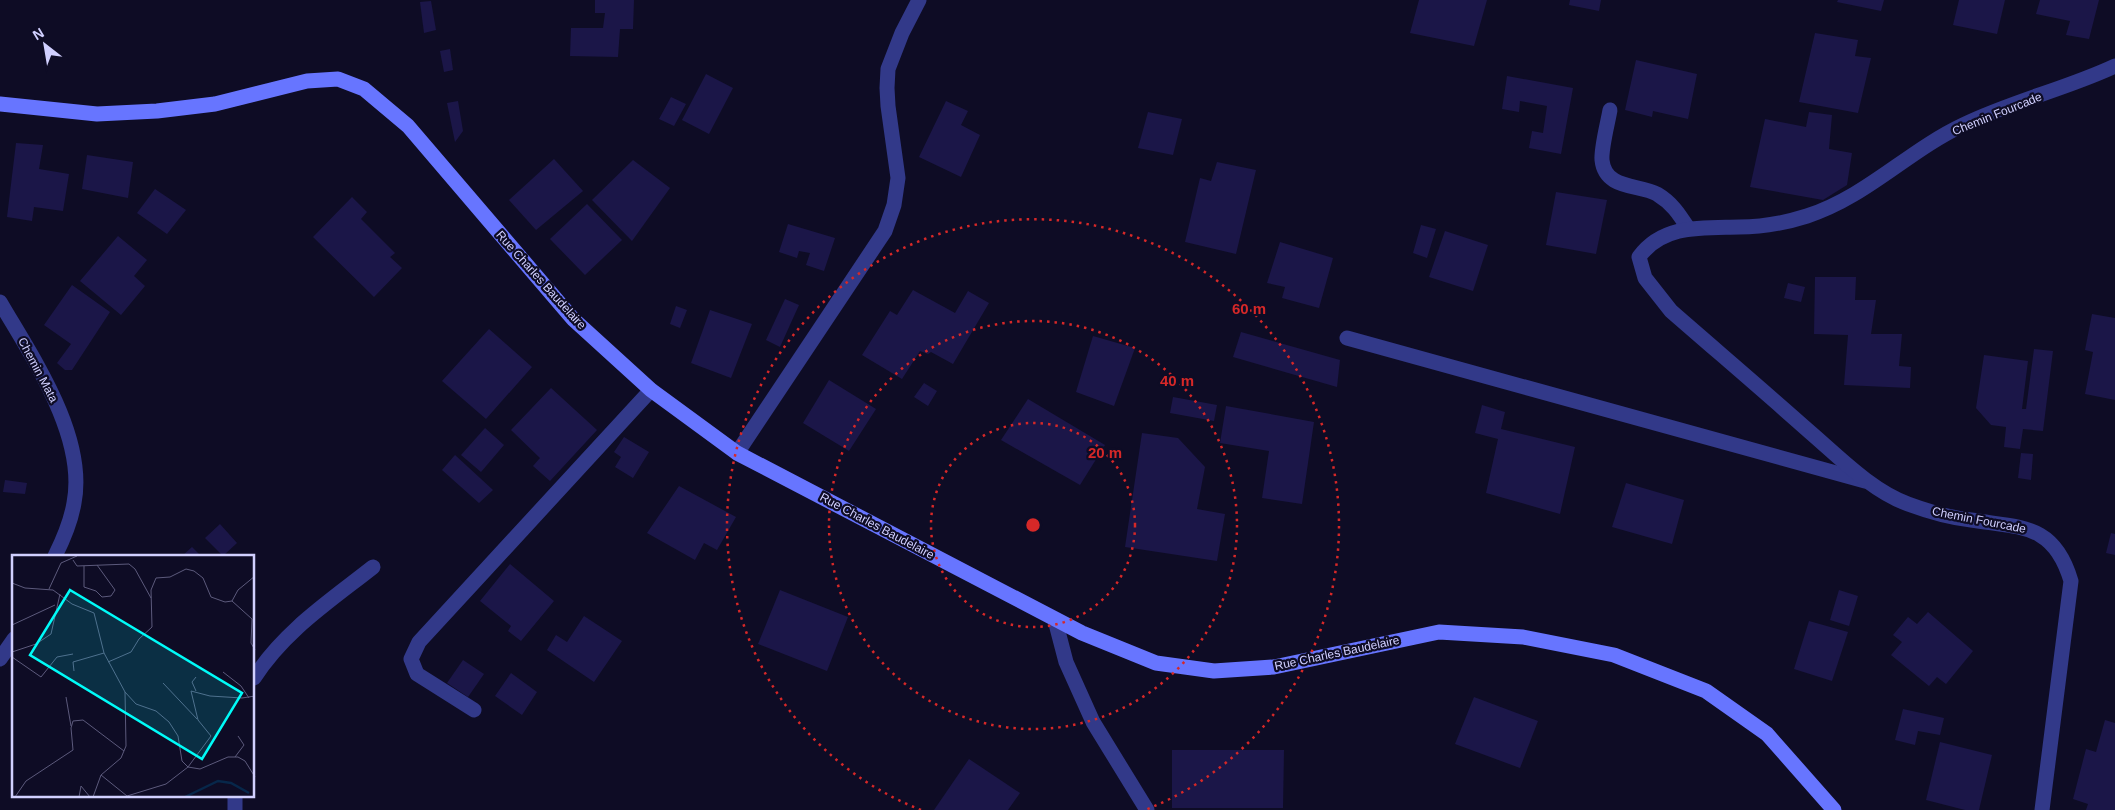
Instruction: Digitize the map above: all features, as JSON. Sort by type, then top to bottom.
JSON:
[{"type":"main road","name":"Rue Charles Baudelaire","points":[[0,104],[97,114],[157,111],[215,104],[307,81],[338,79],[364,89],[408,126],[573,319],[651,390],[737,453],[1082,634],[1156,663],[1214,671],[1274,667],[1439,632],[1523,637],[1614,655],[1706,691],[1767,734],[1834,810]]},
{"type":"street","points":[[737,453],[885,231],[894,205],[898,178],[888,106],[888,69],[919,0]]},
{"type":"street","name":"Chemin Fourcade","points":[[2042,810],[2071,581],[2065,562],[2055,546],[2027,528],[1967,520],[1907,504],[1869,482],[1671,311],[1646,278],[1639,257],[1645,249],[1655,242],[1688,228],[1773,224],[1806,216],[1837,204],[1864,190],[1910,157],[1964,124],[2088,79],[2115,66]]},
{"type":"street","points":[[1610,110],[1602,160],[1608,174],[1619,184],[1656,193],[1676,208],[1688,228]]},
{"type":"street","name":"Chemin Mata","points":[[0,302],[53,395],[66,428],[75,466],[75,502],[63,539],[55,555]]},
{"type":"street","points":[[1347,338],[1869,482]]},
{"type":"street","points":[[474,710],[417,674],[411,659],[419,642],[651,390]]},
{"type":"street","points":[[255,676],[264,663],[294,629],[373,567]]},
{"type":"street","points":[[1055,620],[1066,662],[1093,722],[1146,810]]},
{"type":"street","points":[[0,659],[12,642]]},
{"type":"building","points":[[595,0],[634,0],[633,29],[620,29],[618,57],[570,56],[571,28],[603,28],[605,13],[595,13]]},
{"type":"building","points":[[1419,0],[1487,0],[1474,46],[1410,33]]},
{"type":"building","points":[[1570,0],[1601,0],[1599,11],[1569,5]]},
{"type":"building","points":[[1838,0],[1884,0],[1881,11],[1837,2]]},
{"type":"building","points":[[1959,0],[2005,0],[1997,34],[1953,25]]},
{"type":"building","points":[[2040,0],[2099,0],[2089,39],[2066,35],[2070,21],[2036,14]]},
{"type":"building","points":[[431,1],[436,30],[424,33],[420,2]]},
{"type":"building","points":[[1815,33],[1858,40],[1855,56],[1871,58],[1858,113],[1799,102]]},
{"type":"building","points":[[450,49],[453,70],[444,72],[440,51]]},
{"type":"building","points":[[1636,60],[1697,74],[1688,119],[1653,111],[1652,117],[1625,110]]},
{"type":"building","points":[[706,74],[733,88],[709,134],[682,120]]},
{"type":"building","points":[[1507,76],[1573,88],[1561,154],[1529,148],[1532,131],[1543,133],[1547,106],[1520,101],[1519,112],[1502,109]]},
{"type":"building","points":[[671,97],[686,104],[674,126],[659,119]]},
{"type":"building","points":[[458,101],[463,131],[455,142],[447,103]]},
{"type":"building","points":[[946,101],[968,111],[961,125],[980,135],[961,177],[919,157]]},
{"type":"building","points":[[1148,112],[1182,119],[1173,155],[1138,148]]},
{"type":"building","points":[[1809,112],[1832,115],[1829,149],[1852,153],[1847,185],[1823,200],[1750,187],[1765,119],[1806,127]]},
{"type":"building","points":[[16,143],[43,145],[39,169],[69,174],[63,211],[34,207],[32,221],[7,217]]},
{"type":"building","points":[[87,155],[133,162],[128,198],[82,189]]},
{"type":"building","points":[[554,159],[583,191],[536,230],[509,200]]},
{"type":"building","points":[[633,160],[670,188],[632,241],[592,200]]},
{"type":"building","points":[[1217,162],[1256,170],[1236,254],[1185,242],[1200,178],[1211,181]]},
{"type":"building","points":[[155,189],[186,210],[167,234],[137,213]]},
{"type":"building","points":[[1556,192],[1607,200],[1596,254],[1546,245]]},
{"type":"building","points":[[352,197],[367,212],[361,219],[395,253],[390,257],[402,268],[374,297],[313,237]]},
{"type":"building","points":[[587,204],[622,240],[585,275],[550,239]]},
{"type":"building","points":[[788,224],[835,238],[824,271],[806,265],[810,253],[799,251],[797,258],[779,252]]},
{"type":"building","points":[[1421,225],[1436,229],[1427,258],[1413,253]]},
{"type":"building","points":[[1445,231],[1488,245],[1473,291],[1429,277]]},
{"type":"building","points":[[118,236],[147,260],[134,276],[145,286],[121,315],[80,281]]},
{"type":"building","points":[[1280,242],[1333,258],[1319,308],[1282,298],[1285,287],[1267,283]]},
{"type":"building","points":[[1815,277],[1856,277],[1855,300],[1876,300],[1871,334],[1902,334],[1899,366],[1911,367],[1910,388],[1844,385],[1848,335],[1814,334]]},
{"type":"building","points":[[1788,283],[1805,287],[1801,302],[1784,298]]},
{"type":"building","points":[[72,285],[110,312],[72,370],[65,370],[57,363],[71,344],[44,325]]},
{"type":"building","points":[[913,290],[955,313],[968,291],[989,303],[953,364],[931,352],[928,354],[920,351],[902,379],[862,355],[890,311],[897,315]]},
{"type":"building","points":[[785,299],[799,305],[780,347],[766,340]]},
{"type":"building","points":[[676,306],[687,310],[680,328],[670,324]]},
{"type":"building","points":[[710,310],[752,324],[731,378],[691,363]]},
{"type":"building","points":[[2092,314],[2115,318],[2115,400],[2085,394],[2093,352],[2085,350]]},
{"type":"building","points":[[489,329],[532,367],[486,419],[442,381]]},
{"type":"building","points":[[1241,332],[1340,360],[1337,387],[1233,357]]},
{"type":"building","points":[[1093,336],[1135,348],[1114,406],[1076,392]]},
{"type":"building","points":[[2034,349],[2053,351],[2043,431],[2023,429],[2020,449],[2004,447],[2006,427],[1991,425],[1976,408],[1984,355],[2028,361],[2022,409],[2026,409]]},
{"type":"building","points":[[829,380],[876,409],[849,451],[803,423]]},
{"type":"building","points":[[924,383],[937,391],[928,406],[914,397]]},
{"type":"building","points":[[551,388],[597,430],[550,481],[533,466],[540,458],[511,430]]},
{"type":"building","points":[[1173,397],[1217,405],[1214,421],[1170,413]]},
{"type":"building","points":[[1028,399],[1105,445],[1080,485],[1001,440]]},
{"type":"building","points":[[1482,405],[1505,412],[1501,429],[1575,447],[1560,514],[1486,493],[1498,439],[1475,433]]},
{"type":"building","points":[[1226,406],[1314,422],[1302,504],[1262,498],[1269,451],[1220,443]]},
{"type":"building","points":[[485,428],[504,445],[481,472],[461,455]]},
{"type":"building","points":[[1142,433],[1178,438],[1205,467],[1197,509],[1225,514],[1217,561],[1125,547]]},
{"type":"building","points":[[624,437],[649,452],[633,478],[615,467],[621,457],[614,452]]},
{"type":"building","points":[[2021,453],[2033,454],[2031,480],[2018,478]]},
{"type":"building","points":[[455,455],[493,490],[479,503],[442,470]]},
{"type":"building","points":[[5,480],[27,483],[25,494],[3,492]]},
{"type":"building","points":[[1626,483],[1684,500],[1672,544],[1612,527]]},
{"type":"building","points":[[679,486],[736,517],[717,550],[704,543],[695,560],[647,533]]},
{"type":"building","points":[[220,524],[237,543],[222,555],[205,538]]},
{"type":"building","points":[[2111,533],[2115,534],[2115,555],[2106,553]]},
{"type":"building","points":[[192,547],[200,555],[183,555]]},
{"type":"building","points":[[510,564],[554,601],[521,641],[508,631],[511,626],[480,601]]},
{"type":"building","points":[[780,590],[848,617],[827,671],[758,644]]},
{"type":"building","points":[[1839,590],[1858,596],[1849,626],[1830,620]]},
{"type":"building","points":[[1928,612],[1973,651],[1946,684],[1937,677],[1929,686],[1891,655],[1902,642],[1893,635],[1908,617],[1917,624]]},
{"type":"building","points":[[584,616],[622,641],[594,682],[547,650],[556,635],[567,642]]},
{"type":"building","points":[[1809,621],[1848,632],[1832,681],[1794,669]]},
{"type":"building","points":[[463,660],[484,674],[468,697],[447,683]]},
{"type":"building","points":[[511,673],[537,692],[522,715],[495,696]]},
{"type":"building","points":[[1474,697],[1538,721],[1520,768],[1455,744]]},
{"type":"building","points":[[1903,709],[1944,718],[1940,735],[1918,731],[1915,745],[1895,740]]},
{"type":"building","points":[[2105,720],[2115,723],[2115,810],[2086,810],[2088,804],[2073,799],[2086,749],[2096,752]]},
{"type":"building","points":[[1940,742],[1992,755],[1979,810],[1965,810],[1926,800]]},
{"type":"building","points":[[1172,750],[1284,750],[1283,808],[1172,808]]},
{"type":"building","points":[[969,759],[1020,793],[1008,810],[934,810]]}]
